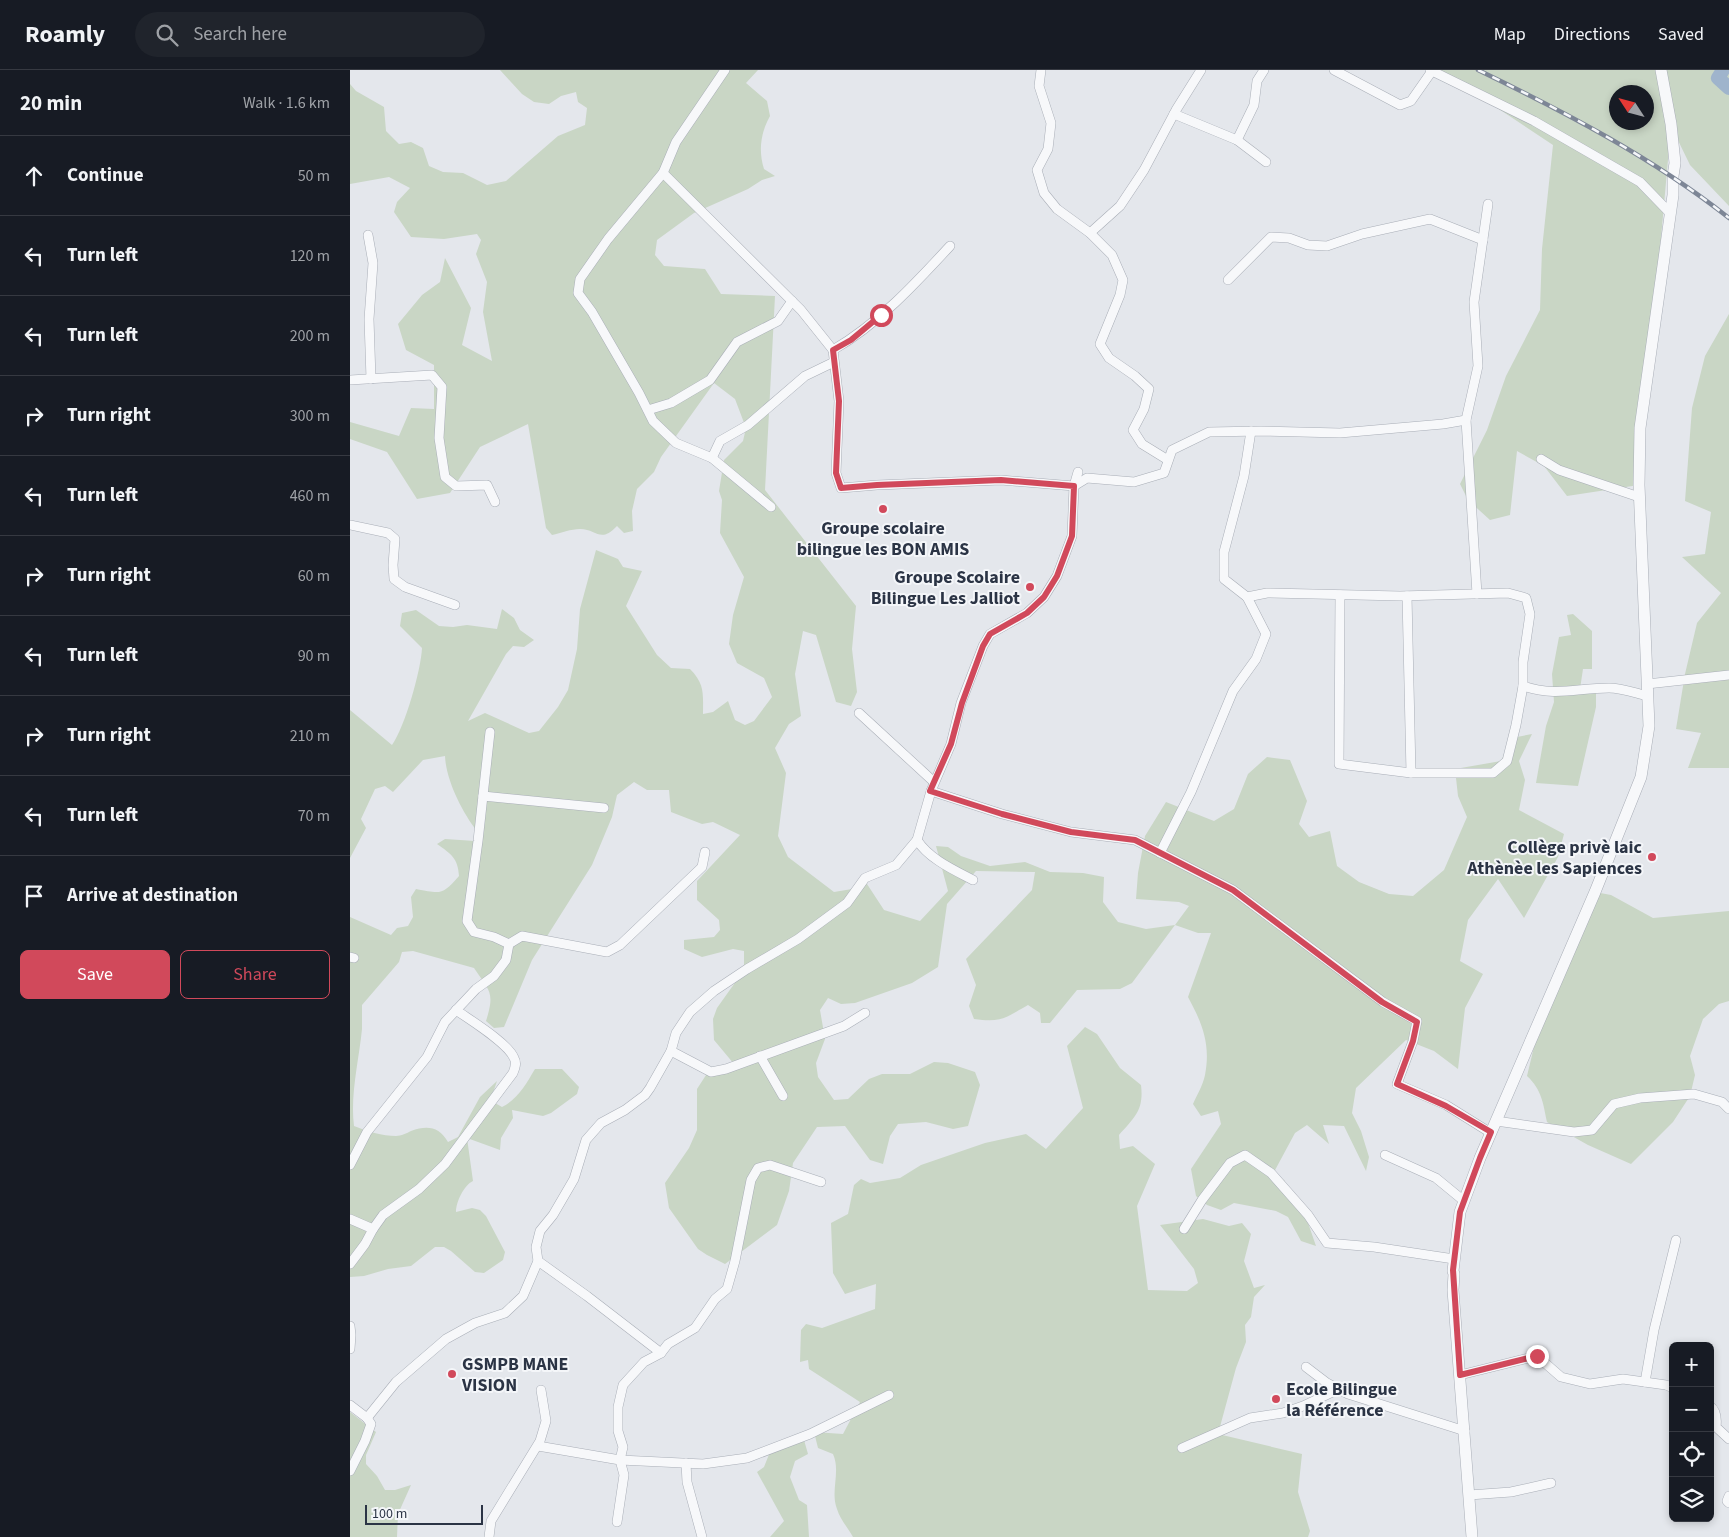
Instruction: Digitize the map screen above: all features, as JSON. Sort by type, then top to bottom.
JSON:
[{"type":"street","points":[[725,70],[676,142],[663,173],[580,279],[578,293],[592,312],[653,421],[676,443],[712,458],[771,507]]},
{"type":"street","points":[[1041,70],[1039,86],[1051,123],[1048,149],[1037,170],[1039,178],[1044,193],[1057,209],[1090,233],[1112,255],[1123,280],[1120,295],[1100,344],[1109,358],[1134,376],[1149,390],[1144,409],[1133,430],[1142,444],[1168,460]]},
{"type":"street","points":[[1090,233],[1120,206],[1144,170],[1174,114],[1201,70]]},
{"type":"street","points":[[1237,140],[1254,105],[1257,81],[1264,70]]},
{"type":"street","points":[[1334,70],[1400,105],[1411,101],[1431,71],[1534,121],[1640,182],[1670,213]]},
{"type":"street","points":[[1472,1537],[1453,1290],[1454,1259],[1460,1212],[1480,1158],[1604,870],[1641,777],[1649,726],[1640,497],[1640,428],[1673,194],[1675,163],[1671,124],[1661,70]]},
{"type":"street","points":[[1174,114],[1237,140],[1266,162]]},
{"type":"street","points":[[663,173],[801,310],[833,350],[839,401],[836,473],[841,488],[1001,480],[1074,486],[1087,478],[1134,482],[1164,473],[1172,450],[1209,432],[1340,433],[1443,424],[1466,420]]},
{"type":"street","points":[[1477,594],[1466,420],[1478,366],[1474,302],[1488,204]]},
{"type":"street","points":[[1228,280],[1271,237],[1289,238],[1308,246],[1326,246],[1362,234],[1430,220],[1483,240]]},
{"type":"street","points":[[368,235],[373,263],[369,319],[372,379]]},
{"type":"street","points":[[833,350],[851,340],[881,315],[922,277],[950,246]]},
{"type":"street","points":[[648,410],[671,403],[710,380],[737,342],[778,321],[792,301]]},
{"type":"street","points":[[712,458],[720,441],[748,425],[805,376],[834,362]]},
{"type":"street","points":[[350,380],[432,375],[442,387],[440,438],[444,477],[456,486],[486,485],[495,502]]},
{"type":"street","points":[[1160,853],[1191,792],[1234,691],[1256,658],[1266,634],[1246,597],[1224,579],[1224,552],[1244,476],[1251,431]]},
{"type":"street","points":[[1541,459],[1559,470],[1640,497]]},
{"type":"street","points":[[367,1418],[396,1382],[446,1339],[475,1324],[505,1313],[523,1296],[538,1261],[536,1247],[540,1232],[553,1215],[574,1179],[586,1140],[601,1123],[625,1110],[650,1088],[672,1051],[676,1032],[683,1021],[714,991],[747,968],[798,939],[846,903],[865,878],[896,865],[916,840],[932,786],[951,744],[964,695],[983,646],[990,634],[1027,613],[1044,597],[1057,576],[1072,536],[1074,486],[1078,472]]},
{"type":"street","points":[[350,525],[388,533],[395,539],[394,579],[405,587],[455,605]]},
{"type":"street","points":[[1246,597],[1268,593],[1408,596],[1508,593],[1526,598],[1530,614],[1523,662],[1523,686],[1507,761],[1493,773],[1411,773],[1339,764],[1340,595]]},
{"type":"street","points":[[1408,596],[1411,773]]},
{"type":"street","points":[[1523,686],[1540,692],[1611,688],[1647,690],[1729,676]]},
{"type":"street","points":[[859,713],[932,786],[1002,814],[1071,832],[1135,840],[1233,890],[1382,1002],[1417,1022],[1413,1041],[1397,1084],[1446,1106],[1491,1132]]},
{"type":"street","points":[[490,732],[467,921],[474,932],[494,937],[510,944]]},
{"type":"street","points":[[483,796],[604,808]]},
{"type":"street","points":[[916,840],[942,863],[973,880]]},
{"type":"street","points":[[350,1165],[367,1132],[427,1057],[444,1022],[476,989],[494,976],[506,960],[510,944],[522,936],[607,952],[620,945],[702,867],[705,852]]},
{"type":"street","points":[[350,1264],[383,1215],[419,1189],[445,1164],[510,1079],[515,1068],[514,1058],[511,1054],[485,1031],[456,1010]]},
{"type":"street","points":[[672,1051],[711,1072],[726,1069],[844,1026],[864,1013]]},
{"type":"street","points":[[760,1056],[783,1096]]},
{"type":"street","points":[[1496,1121],[1574,1132],[1592,1130],[1614,1104],[1640,1098],[1694,1094],[1722,1102],[1729,1109]]},
{"type":"street","points":[[1184,1229],[1202,1200],[1230,1163],[1245,1155],[1271,1173],[1308,1215],[1326,1243],[1374,1247],[1454,1259]]},
{"type":"street","points":[[1385,1155],[1436,1178],[1464,1201]]},
{"type":"street","points":[[616,1522],[624,1475],[620,1460],[623,1447],[618,1431],[618,1407],[623,1385],[644,1362],[661,1353],[668,1344],[695,1328],[715,1300],[727,1290],[751,1180],[758,1168],[770,1166],[821,1182]]},
{"type":"street","points":[[350,1219],[373,1229]]},
{"type":"street","points":[[1645,1382],[1654,1330],[1676,1240]]},
{"type":"street","points":[[538,1261],[661,1353]]},
{"type":"street","points":[[350,1326],[350,1349]]},
{"type":"street","points":[[1460,1375],[1537,1356],[1561,1377],[1580,1382],[1590,1384],[1623,1379],[1671,1387]]},
{"type":"street","points":[[1306,1367],[1327,1383],[1339,1389],[1390,1408],[1465,1431]]},
{"type":"street","points":[[1182,1448],[1250,1418],[1282,1413],[1303,1406],[1339,1389]]},
{"type":"street","points":[[489,1537],[491,1521],[538,1446],[546,1421],[541,1390]]},
{"type":"street","points":[[538,1446],[620,1460],[686,1464],[703,1464],[747,1458],[810,1434],[889,1395]]},
{"type":"street","points":[[350,1405],[367,1418],[371,1424],[350,1471]]},
{"type":"street","points":[[1714,1411],[1717,1416],[1716,1428],[1729,1439]]},
{"type":"street","points":[[686,1464],[687,1482],[702,1537]]},
{"type":"street","points":[[1469,1495],[1510,1492],[1551,1483]]},
{"type":"street","points":[[1729,1496],[1727,1501],[1729,1503]]},
{"type":"green space","points":[[500,70],[758,70],[746,83],[767,101],[770,116],[764,128],[761,155],[764,169],[775,176],[762,180],[748,189],[694,213],[657,240],[655,255],[664,266],[705,269],[721,294],[775,296],[765,490],[856,606],[852,649],[857,692],[851,706],[836,702],[816,635],[803,631],[795,674],[801,716],[789,724],[775,748],[786,773],[778,836],[788,857],[834,892],[867,884],[884,910],[920,921],[948,891],[936,846],[948,847],[961,856],[990,866],[1025,862],[1050,872],[1083,873],[1104,877],[1103,902],[1118,922],[1146,929],[1175,925],[1132,983],[1120,989],[1077,990],[1050,1023],[1041,1023],[1040,1013],[1028,1005],[997,1020],[974,1019],[969,1006],[976,985],[966,959],[1032,890],[1035,872],[976,871],[947,904],[938,967],[912,983],[855,1003],[841,1004],[828,998],[820,1010],[825,1039],[816,1063],[818,1077],[834,1100],[848,1099],[869,1079],[882,1074],[910,1074],[934,1062],[948,1063],[975,1072],[980,1085],[968,1126],[953,1129],[926,1122],[898,1124],[890,1136],[883,1164],[870,1160],[845,1126],[817,1127],[793,1163],[789,1191],[777,1225],[725,1264],[698,1249],[669,1208],[665,1183],[689,1148],[697,1130],[697,1089],[708,1072],[734,1064],[714,1040],[713,1019],[717,1008],[744,970],[744,951],[733,949],[702,957],[684,949],[684,940],[714,937],[720,930],[719,920],[697,900],[697,881],[740,835],[713,822],[702,824],[671,812],[669,790],[647,790],[634,782],[617,795],[612,817],[592,865],[532,960],[504,1027],[494,1028],[486,1021],[490,1004],[489,993],[474,968],[413,951],[402,952],[399,962],[362,1005],[362,1029],[353,1102],[354,1126],[359,1128],[396,1136],[417,1129],[428,1128],[437,1130],[448,1142],[458,1137],[480,1097],[497,1081],[492,1096],[495,1103],[502,1107],[508,1104],[525,1086],[535,1069],[562,1069],[579,1087],[577,1094],[551,1113],[543,1116],[512,1110],[513,1118],[501,1138],[500,1150],[467,1138],[473,1181],[461,1194],[456,1212],[472,1208],[480,1210],[486,1216],[505,1252],[503,1260],[484,1273],[475,1272],[451,1251],[444,1247],[435,1247],[411,1266],[388,1269],[364,1276],[350,1277],[350,917],[391,935],[397,928],[408,926],[413,917],[411,897],[416,889],[441,892],[449,887],[459,876],[453,857],[437,844],[445,839],[475,841],[477,831],[456,795],[448,775],[445,756],[423,760],[393,792],[385,786],[375,789],[361,819],[366,828],[350,858],[350,710],[392,745],[412,698],[422,648],[400,626],[402,613],[416,610],[439,626],[467,625],[497,629],[502,609],[514,618],[520,630],[534,640],[524,647],[513,646],[506,654],[468,721],[485,713],[529,733],[539,731],[558,707],[568,690],[577,649],[580,609],[596,550],[618,559],[623,567],[642,571],[626,606],[657,655],[671,668],[690,669],[695,674],[702,690],[703,714],[713,712],[728,701],[735,720],[745,725],[754,721],[772,697],[764,678],[737,663],[729,644],[733,615],[744,577],[720,533],[722,500],[719,491],[724,460],[743,441],[746,428],[735,399],[714,383],[661,457],[654,472],[637,489],[632,511],[633,531],[624,533],[617,526],[602,535],[580,529],[552,535],[546,528],[528,424],[480,447],[450,493],[417,499],[387,452],[350,439],[350,422],[399,436],[411,408],[434,409],[434,365],[406,350],[398,324],[422,295],[440,282],[445,258],[471,308],[462,345],[492,361],[483,312],[487,282],[476,254],[481,240],[477,234],[444,239],[411,237],[394,212],[397,202],[410,188],[389,177],[350,184],[350,84],[356,91],[384,107],[386,131],[399,144],[411,142],[423,148],[429,166],[443,172],[463,173],[487,185],[506,181],[558,136],[585,125],[587,108],[578,102],[576,92],[561,96],[549,104],[534,102],[522,94]]},
{"type":"green space","points":[[1440,70],[1729,70],[1729,206],[1690,165],[1671,126],[1639,485],[1567,496],[1544,466],[1517,451],[1510,515],[1490,520],[1468,500],[1460,484],[1487,430],[1506,376],[1540,310],[1542,249],[1553,145]]},
{"type":"green space","points":[[1729,314],[1729,768],[1688,768],[1701,733],[1676,729],[1685,674],[1697,623],[1721,593],[1682,557],[1705,554],[1711,512],[1685,501],[1692,408],[1705,356]]},
{"type":"green space","points":[[1573,614],[1592,631],[1592,669],[1583,669],[1580,689],[1596,692],[1596,707],[1578,786],[1536,783],[1546,726],[1554,702],[1552,674],[1559,637],[1571,635],[1567,615]]},
{"type":"green space","points":[[1532,734],[1519,761],[1525,780],[1519,810],[1564,834],[1558,857],[1524,918],[1498,879],[1468,920],[1460,961],[1483,974],[1465,1008],[1458,1069],[1434,1051],[1406,1040],[1356,1088],[1352,1113],[1361,1131],[1369,1157],[1366,1171],[1344,1126],[1323,1125],[1329,1144],[1307,1125],[1295,1133],[1274,1172],[1285,1181],[1285,1195],[1307,1220],[1316,1246],[1301,1241],[1288,1217],[1276,1211],[1234,1203],[1221,1210],[1207,1205],[1196,1196],[1191,1169],[1221,1124],[1218,1111],[1201,1116],[1193,1104],[1204,1079],[1207,1053],[1201,1025],[1188,997],[1211,933],[1198,933],[1175,925],[1189,906],[1179,902],[1136,899],[1138,873],[1145,836],[1166,802],[1214,821],[1234,809],[1248,774],[1267,757],[1290,760],[1307,801],[1299,824],[1309,837],[1330,831],[1337,866],[1359,882],[1389,894],[1413,896],[1444,870],[1467,817],[1458,796],[1455,769],[1501,761],[1512,738]]},
{"type":"green space","points":[[1595,892],[1611,895],[1653,918],[1729,911],[1729,1001],[1719,1004],[1703,1019],[1690,1056],[1695,1075],[1690,1096],[1673,1122],[1631,1164],[1588,1145],[1547,1122],[1539,1092],[1527,1076],[1540,1022]]},
{"type":"green space","points":[[1085,1027],[1097,1034],[1120,1068],[1141,1085],[1140,1107],[1134,1118],[1119,1135],[1120,1149],[1133,1146],[1155,1164],[1137,1206],[1148,1290],[1187,1291],[1198,1283],[1194,1269],[1160,1225],[1203,1219],[1229,1226],[1242,1223],[1251,1234],[1244,1261],[1254,1288],[1265,1285],[1254,1297],[1251,1317],[1245,1325],[1246,1342],[1236,1368],[1218,1434],[1302,1454],[1298,1492],[1310,1531],[1308,1537],[853,1537],[840,1516],[835,1502],[836,1468],[833,1454],[818,1448],[814,1432],[843,1434],[860,1402],[809,1369],[808,1360],[800,1362],[801,1330],[806,1324],[822,1328],[875,1309],[876,1284],[845,1294],[833,1273],[831,1223],[848,1214],[854,1185],[861,1179],[870,1183],[900,1178],[921,1165],[985,1143],[1026,1134],[1046,1149],[1083,1108],[1067,1046]]},
{"type":"green space","points":[[350,1412],[376,1432],[366,1455],[366,1464],[377,1476],[385,1490],[395,1490],[411,1485],[398,1514],[397,1537],[350,1537]]},
{"type":"green space","points":[[804,1440],[808,1454],[795,1461],[790,1477],[799,1500],[807,1505],[809,1537],[770,1537],[784,1521],[757,1472],[764,1467],[770,1452]]},
{"type":"waterway","points":[[1723,70],[1718,78],[1729,88]]},
{"type":"railway","points":[[1478,70],[1608,137],[1670,175],[1729,218]]},
{"type":"place","name":"Groupe scolaire bilingue les BON AMIS","points":[[883,509]]},
{"type":"place","name":"Groupe Scolaire Bilingue Les Jalliot","points":[[1030,587]]},
{"type":"place","name":"Collège privè laic Athènèe les Sapiences","points":[[1652,857]]},
{"type":"place","name":"GSMPB MANE VISION","points":[[452,1374]]},
{"type":"place","name":"Ecole Bilingue la Référence","points":[[1276,1399]]},
{"type":"route","points":[[881,315],[851,340],[833,350],[839,401],[836,473],[841,488],[1001,480],[1074,486],[1072,536],[1057,576],[1044,597],[1027,613],[990,634],[983,646],[962,703],[951,744],[930,791],[1002,814],[1071,832],[1135,840],[1233,890],[1382,1002],[1417,1022],[1413,1041],[1397,1084],[1446,1106],[1491,1132],[1460,1212],[1453,1270],[1460,1375],[1537,1356]]}]
